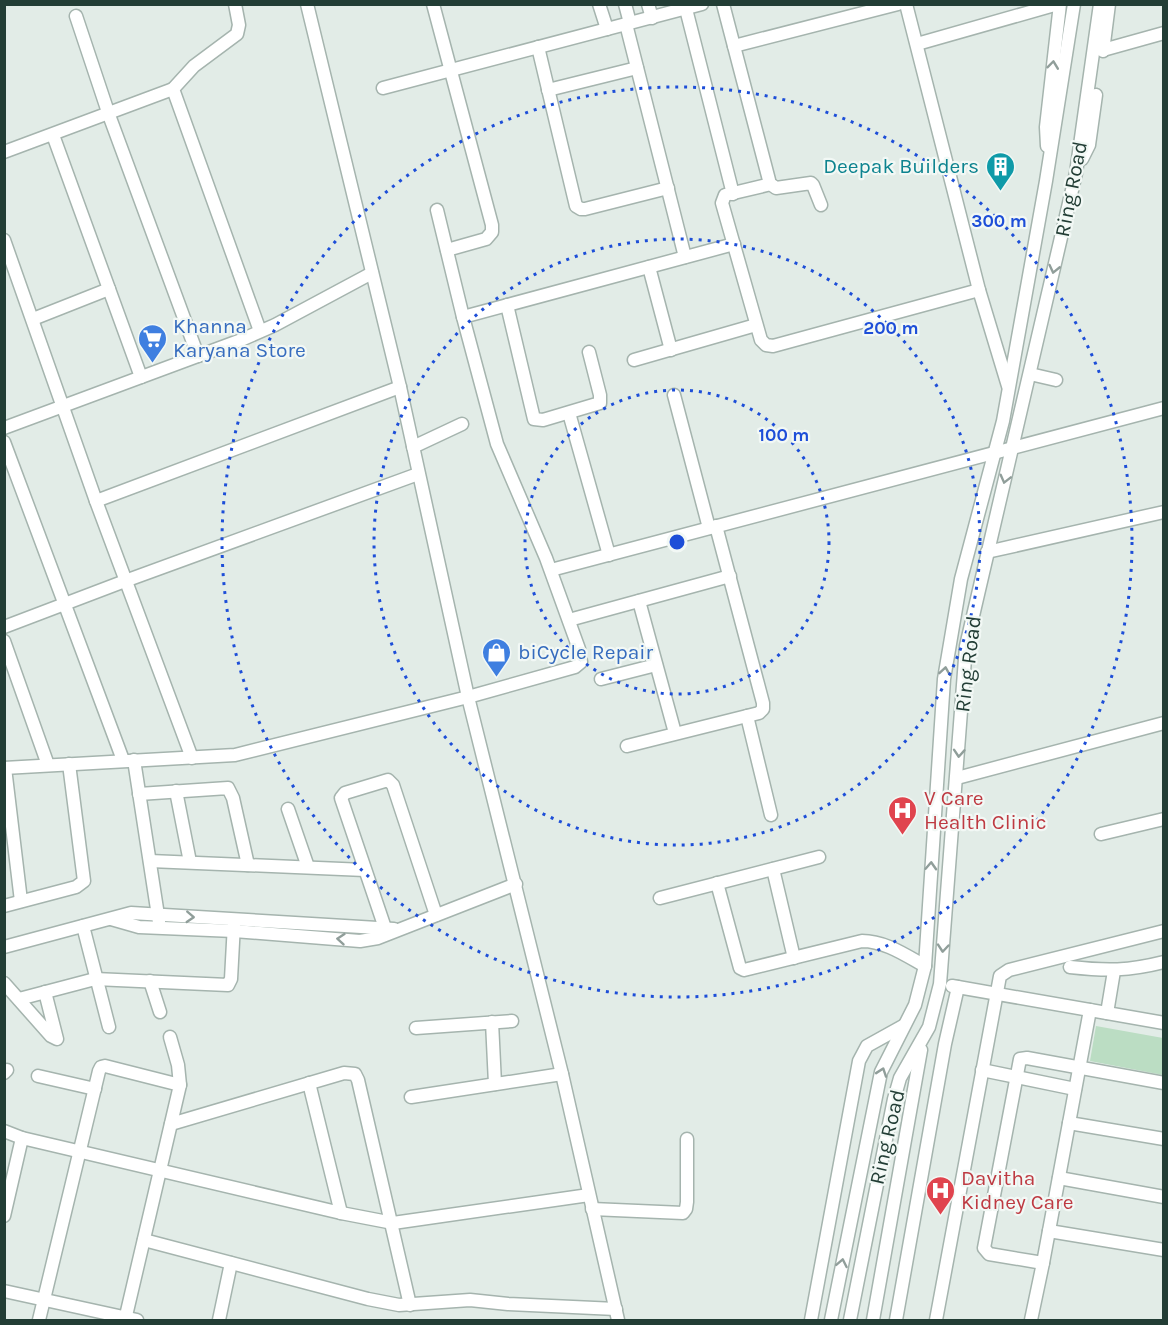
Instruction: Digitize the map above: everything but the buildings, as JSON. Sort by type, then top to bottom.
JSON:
[{"type":"street","points":[[4,152],[173,89],[194,66],[237,34],[239,25],[235,4]]},
{"type":"street","points":[[144,1240],[369,1299],[410,1305],[470,1300],[617,1315],[562,1074],[468,697],[400,387],[307,4]]},
{"type":"street","points":[[433,4],[492,225],[492,232],[486,239],[447,250]]},
{"type":"street","points":[[599,4],[606,29]]},
{"type":"street","points":[[625,4],[637,68],[686,257]]},
{"type":"street","points":[[648,4],[652,18]]},
{"type":"street","points":[[723,4],[769,183],[777,188],[810,183],[821,205]]},
{"type":"street","points":[[734,46],[898,4]]},
{"type":"street","points":[[906,4],[979,290],[1009,387]]},
{"type":"street","points":[[917,44],[1059,4],[1046,127],[1049,165]]},
{"type":"street","name":"Ring Road","points":[[831,1320],[881,1072],[915,1005],[926,966],[944,679],[961,579],[996,451],[1009,387],[1049,165],[1074,4]]},
{"type":"street","name":"Ring Road","points":[[850,1320],[894,1099],[900,1078],[929,1027],[940,984],[966,646],[1076,173],[1095,53],[1100,4]]},
{"type":"street","points":[[1076,173],[1089,145],[1109,4]]},
{"type":"street","points":[[383,88],[696,6],[733,194]]},
{"type":"street","points":[[76,16],[109,114],[198,356]]},
{"type":"street","points":[[1103,50],[1164,33]]},
{"type":"street","points":[[538,47],[576,206],[585,209],[668,188]]},
{"type":"street","points":[[548,90],[637,68]]},
{"type":"street","points":[[173,89],[260,331]]},
{"type":"street","points":[[53,135],[141,377]]},
{"type":"street","points":[[769,183],[725,195],[722,203],[756,325],[761,340],[766,345],[773,346],[979,290]]},
{"type":"street","points":[[21,901],[5,768],[246,753],[468,697],[575,667],[581,662],[582,657],[550,570],[497,444],[437,210]]},
{"type":"street","points":[[4,240],[125,581],[192,758]]},
{"type":"street","points":[[463,317],[734,244]]},
{"type":"street","points":[[649,267],[671,350]]},
{"type":"street","points":[[4,428],[260,331],[372,273]]},
{"type":"street","points":[[33,319],[109,289]]},
{"type":"street","points":[[507,305],[534,419],[543,420],[600,403],[589,352]]},
{"type":"street","points":[[634,360],[756,325]]},
{"type":"street","points":[[1030,374],[1056,380]]},
{"type":"street","points":[[96,501],[400,387]]},
{"type":"street","points":[[627,746],[759,713],[764,704],[730,576],[712,527],[674,395]]},
{"type":"street","points":[[550,570],[1164,408]]},
{"type":"street","points":[[569,413],[609,555]]},
{"type":"street","points":[[412,447],[462,424]]},
{"type":"street","points":[[4,442],[64,603],[128,760],[139,794],[158,921]]},
{"type":"street","points":[[4,627],[418,474]]},
{"type":"street","points":[[987,552],[1164,512]]},
{"type":"street","points":[[569,620],[730,576]]},
{"type":"street","points":[[639,601],[675,733]]},
{"type":"street","points":[[4,641],[48,765]]},
{"type":"street","points":[[601,680],[656,665]]},
{"type":"street","points":[[747,716],[771,815]]},
{"type":"street","points":[[957,778],[1164,723]]},
{"type":"street","points":[[4,906],[76,887],[84,882],[69,764]]},
{"type":"street","points":[[391,929],[365,870],[341,798],[345,794],[388,780],[393,785],[436,915]]},
{"type":"street","points":[[139,794],[224,787],[231,790],[248,865]]},
{"type":"street","points":[[176,791],[190,862]]},
{"type":"street","points":[[288,809],[308,867]]},
{"type":"street","points":[[1101,834],[1164,819]]},
{"type":"street","points":[[660,898],[819,857]]},
{"type":"street","points":[[150,861],[365,870]]},
{"type":"street","points":[[773,869],[794,958]]},
{"type":"street","points":[[717,883],[740,968],[748,971],[848,944],[874,941],[926,966]]},
{"type":"street","points":[[234,925],[360,941],[378,938],[391,929],[436,915],[516,884]]},
{"type":"street","points":[[4,947],[111,920],[139,927],[158,921],[234,925],[316,923],[391,929]]},
{"type":"street","points":[[315,937],[316,923]]},
{"type":"street","points":[[19,999],[95,979],[228,985],[231,979],[234,925]]},
{"type":"street","points":[[83,926],[108,1027]]},
{"type":"street","points":[[936,1320],[1000,976],[1010,970],[1164,931]]},
{"type":"street","points":[[1070,968],[1114,971],[1164,963]]},
{"type":"street","points":[[1107,1013],[1114,971]]},
{"type":"street","points":[[150,981],[160,1011]]},
{"type":"street","points":[[4,983],[51,1036],[57,1039],[45,992]]},
{"type":"street","points":[[940,984],[1164,1023]]},
{"type":"street","points":[[896,1320],[945,1044],[958,987]]},
{"type":"street","points":[[1031,1320],[1090,1010]]},
{"type":"street","points":[[416,1028],[512,1021]]},
{"type":"street","points":[[492,1022],[495,1084]]},
{"type":"street","points":[[811,1320],[859,1061],[867,1046],[903,1026]]},
{"type":"street","points":[[4,1291],[129,1320],[144,1240],[180,1085],[178,1065],[170,1037]]},
{"type":"street","points":[[873,1320],[922,1042]]},
{"type":"street","points":[[1043,1263],[989,1254],[984,1248],[1020,1059],[1079,1067],[1164,1083]]},
{"type":"street","points":[[39,1320],[101,1067],[105,1066],[180,1085]]},
{"type":"street","points":[[982,1070],[1075,1089]]},
{"type":"street","points":[[171,1124],[344,1073],[355,1074],[393,1223],[410,1305]]},
{"type":"street","points":[[411,1097],[562,1074]]},
{"type":"street","points":[[38,1076],[95,1089]]},
{"type":"street","points":[[309,1083],[341,1214]]},
{"type":"street","points":[[1069,1122],[1164,1139]]},
{"type":"street","points":[[4,1131],[22,1138],[341,1214],[393,1223],[589,1195]]},
{"type":"street","points":[[4,1216],[22,1138]]},
{"type":"street","points":[[592,1209],[683,1213],[687,1202],[687,1138]]},
{"type":"street","points":[[1059,1178],[1164,1197]]},
{"type":"street","points":[[1049,1231],[1164,1251]]},
{"type":"street","points":[[219,1320],[231,1263]]},
{"type":"green space","points":[[1096,1026],[1163,1038],[1163,1075],[1090,1061]]},
{"type":"place","name":"Deepak Builders","points":[[1000,192]]},
{"type":"place","name":"Khanna Karyana Store","points":[[152,364]]},
{"type":"place","name":"biCycle Repair","points":[[497,678]]},
{"type":"place","name":"V Care Health Clinic","points":[[903,836]]},
{"type":"place","name":"Davitha Kidney Care","points":[[940,1216]]}]
